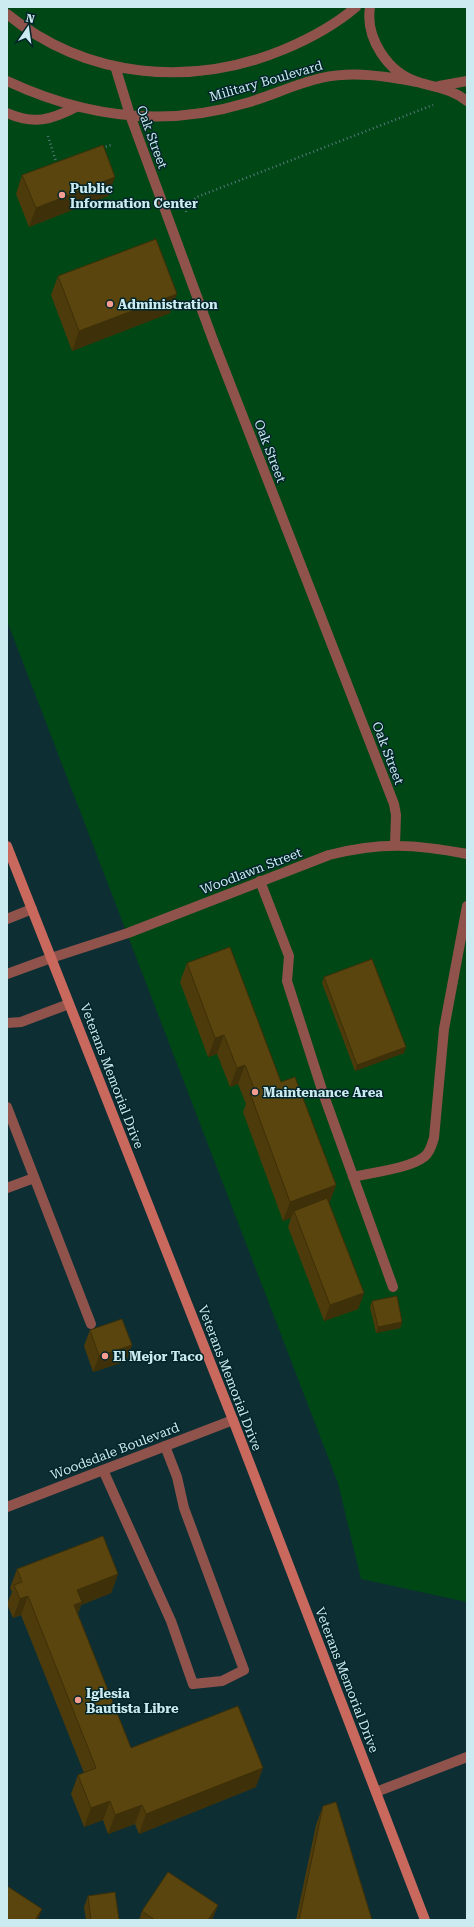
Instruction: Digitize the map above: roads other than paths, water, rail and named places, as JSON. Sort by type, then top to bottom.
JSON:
[{"type":"main road","name":"Veterans Memorial Drive","points":[[7,848],[233,1420],[425,1920]]},
{"type":"street","name":"Military Boulevard","points":[[7,14],[20,24],[48,41],[72,52],[116,66],[144,72],[172,72],[211,70],[253,61],[293,45],[332,25],[356,7]]},
{"type":"street","points":[[370,7],[369,13],[372,36],[382,55],[397,72],[417,82]]},
{"type":"street","name":"Oak Street","points":[[116,66],[130,115],[213,340],[394,804],[396,815],[395,845]]},
{"type":"street","name":"Military Boulevard","points":[[7,81],[54,101],[76,107],[130,115],[185,115],[206,112],[246,103],[299,85],[339,75],[360,74],[385,76],[439,86]]},
{"type":"street","points":[[439,86],[467,81]]},
{"type":"street","points":[[439,86],[467,100]]},
{"type":"street","points":[[7,113],[26,120],[43,120],[56,117],[76,107]]},
{"type":"street","name":"Woodlawn Street","points":[[7,974],[128,933],[329,855],[352,849],[395,845],[417,846],[467,854]]},
{"type":"street","points":[[260,881],[289,956],[287,981],[353,1176],[394,1287]]},
{"type":"street","points":[[353,1176],[411,1164],[425,1156],[431,1148],[434,1138],[444,1029],[467,906]]},
{"type":"street","points":[[7,919],[32,909]]},
{"type":"street","points":[[7,1023],[21,1022],[69,1004]]},
{"type":"street","points":[[7,1107],[91,1324]]},
{"type":"street","points":[[7,1188],[34,1178]]},
{"type":"street","name":"Woodsdale Boulevard","points":[[7,1507],[233,1420]]},
{"type":"street","points":[[103,1470],[171,1621],[193,1684],[222,1681],[244,1670],[184,1508],[177,1477],[165,1446]]},
{"type":"street","points":[[376,1792],[467,1757]]},
{"type":"place","name":"Public Information Center","points":[[62,195]]},
{"type":"place","name":"Administration","points":[[110,304]]},
{"type":"place","name":"Maintenance Area","points":[[255,1092]]},
{"type":"place","name":"El Mejor Taco","points":[[105,1356]]},
{"type":"place","name":"Iglesia Bautista Libre","points":[[78,1700]]}]
